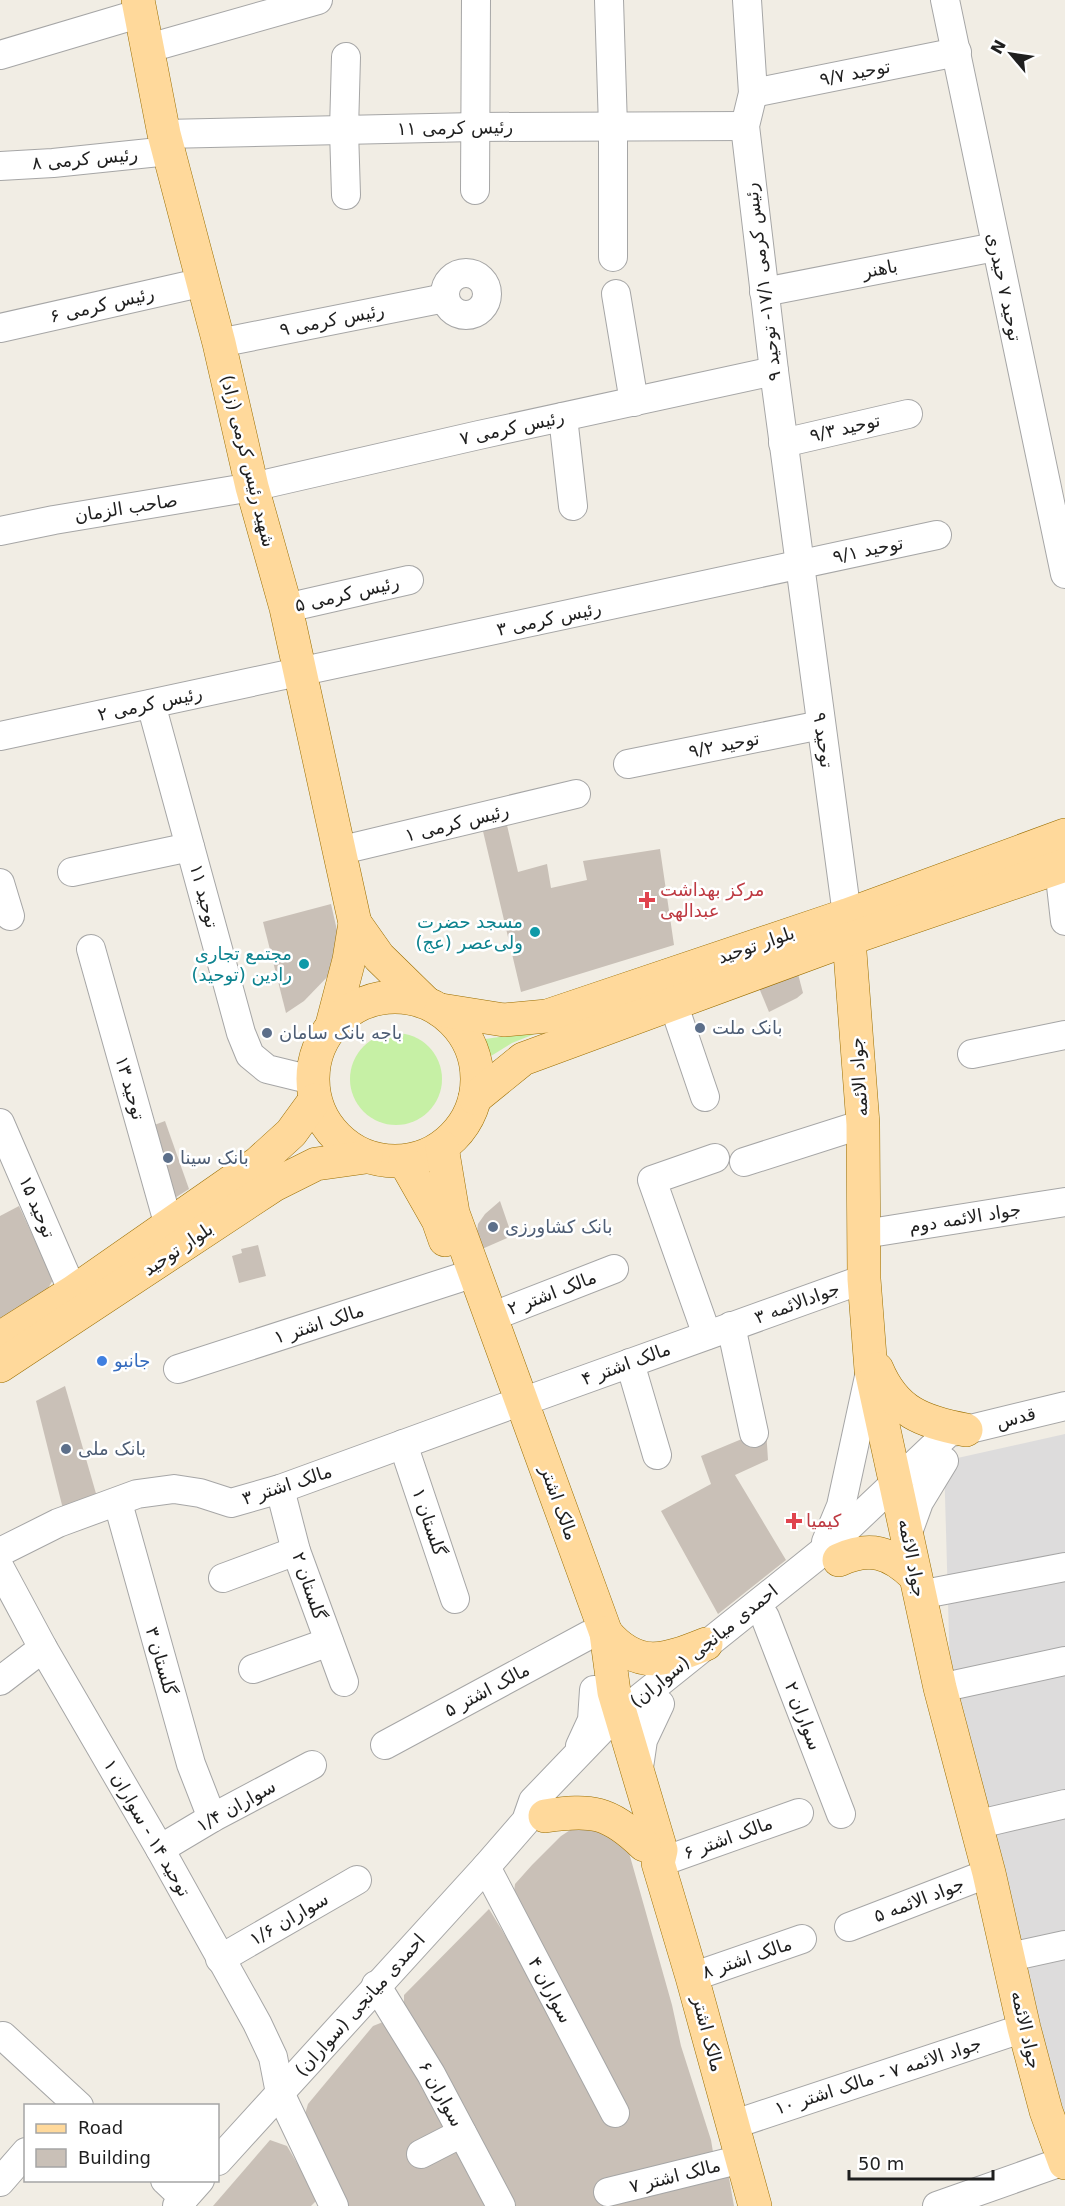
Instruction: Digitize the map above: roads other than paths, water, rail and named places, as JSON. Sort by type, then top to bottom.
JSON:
[{"type":"main road","name":"شهید رئیس کرمی (زاد)","points":[[139,7],[167,142],[204,282],[252,487],[286,608],[355,923]]},
{"type":"main road","name":"بلوار توحید","points":[[475,1098],[523,1059],[673,1004],[1065,835]]},
{"type":"main road","name":"بلوار توحید","points":[[433,1006],[504,1020],[547,1016],[1062,866]]},
{"type":"main road","points":[[333,1025],[349,960],[355,923]]},
{"type":"main road","points":[[355,923],[379,957],[456,1024],[468,1040],[477,1078],[475,1098],[468,1117],[457,1133],[442,1147],[425,1156],[405,1161],[386,1162],[366,1157],[348,1148],[333,1135],[322,1119],[313,1090],[314,1060],[321,1042],[347,1011],[365,1002],[384,997],[404,997],[433,1006]]},
{"type":"main road","name":"جواد الائمه","points":[[848,927],[862,1124],[864,1279],[870,1360],[916,1585],[940,1688],[1010,1957],[1024,2028],[1056,2109],[1065,2162]]},
{"type":"main road","name":"بلوار توحید","points":[[0,1338],[73,1292],[258,1163],[291,1133],[313,1090]]},
{"type":"main road","name":"مالک اشتر","points":[[442,1147],[453,1213],[491,1317],[514,1405]]},
{"type":"main road","name":"بلوار توحید","points":[[0,1366],[274,1185],[316,1164],[366,1157]]},
{"type":"main road","name":"مالک اشتر","points":[[405,1161],[438,1220],[459,1278],[514,1405],[598,1634],[614,1692],[615,1729],[651,1854],[692,1977],[755,2206]]},
{"type":"main road","points":[[870,1360],[888,1392],[900,1405],[918,1417],[938,1425],[966,1430]]},
{"type":"main road","points":[[831,1556],[869,1552],[887,1556],[901,1562],[916,1585]]},
{"type":"main road","points":[[598,1634],[629,1653],[651,1659],[674,1657],[706,1644]]},
{"type":"main road","name":"مالک اشتر","points":[[598,1634],[594,1690],[638,1774],[661,1850],[651,1854]]},
{"type":"main road","points":[[535,1818],[588,1812],[603,1815],[616,1821],[651,1854]]},
{"type":"street","points":[[148,48],[318,0]]},
{"type":"street","points":[[475,190],[477,0]]},
{"type":"street","points":[[609,0],[613,127],[613,257]]},
{"type":"street","name":"رئیس کرمی ۱۷/۱- توحید ۹","points":[[747,0],[753,93],[745,126],[799,565]]},
{"type":"street","name":"توحید ۷ حیدری","points":[[945,0],[1065,574]]},
{"type":"street","points":[[0,55],[139,7]]},
{"type":"street","name":"توحید ۹/۷","points":[[753,93],[957,52]]},
{"type":"street","points":[[346,57],[344,130],[346,195]]},
{"type":"street","name":"رئیس کرمی ۱۱","points":[[167,142],[344,130],[745,126]]},
{"type":"street","name":"رئیس کرمی ۸","points":[[0,166],[53,163],[167,142]]},
{"type":"street","name":"باهنر","points":[[764,292],[995,247]]},
{"type":"street","name":"رئیس کرمی ۶","points":[[0,328],[204,282]]},
{"type":"street","points":[[616,294],[634,402]]},
{"type":"street","name":"رئیس کرمی ۹","points":[[219,343],[445,298]]},
{"type":"street","name":"رئیس کرمی ۷","points":[[252,487],[774,371]]},
{"type":"street","name":"توحید ۹/۳","points":[[783,442],[908,414]]},
{"type":"street","points":[[563,417],[573,506]]},
{"type":"street","name":"صاحب الزمان","points":[[0,531],[252,487]]},
{"type":"street","name":"توحید ۹/۱","points":[[799,565],[937,535]]},
{"type":"street","name":"رئیس کرمی ۳","points":[[300,673],[799,565]]},
{"type":"street","name":"توحید ۹","points":[[799,565],[848,927]]},
{"type":"street","name":"رئیس کرمی ۵","points":[[286,608],[409,580]]},
{"type":"street","name":"رئیس کرمی ۲","points":[[0,736],[300,673]]},
{"type":"street","name":"توحید ۱۱","points":[[152,704],[241,1034],[250,1055],[267,1069],[313,1090]]},
{"type":"street","name":"توحید ۹/۲","points":[[628,764],[821,725]]},
{"type":"street","name":"رئیس کرمی ۱","points":[[338,851],[576,794]]},
{"type":"street","points":[[72,872],[190,847]]},
{"type":"street","points":[[1062,866],[1065,921]]},
{"type":"street","points":[[0,883],[10,916]]},
{"type":"street","name":"توحید ۱۳","points":[[91,949],[169,1226]]},
{"type":"street","points":[[673,1004],[705,1097]]},
{"type":"street","points":[[972,1054],[1065,1035]]},
{"type":"street","name":"توحید ۱۵","points":[[0,1123],[73,1292]]},
{"type":"street","points":[[744,1162],[862,1124]]},
{"type":"street","points":[[715,1158],[652,1180],[719,1331],[754,1432]]},
{"type":"street","name":"جواد الائمه دوم","points":[[864,1234],[1065,1202]]},
{"type":"street","name":"مالک اشتر ۲","points":[[491,1317],[614,1269]]},
{"type":"street","name":"مالک اشتر ۱","points":[[178,1369],[459,1278]]},
{"type":"street","name":"جوادالائمه ۳","points":[[719,1331],[864,1279]]},
{"type":"street","name":"مالک اشتر ۴","points":[[514,1405],[719,1331]]},
{"type":"street","points":[[831,1556],[870,1360]]},
{"type":"street","points":[[630,1363],[657,1455]]},
{"type":"street","name":"مالک اشتر ۳","points":[[0,1552],[58,1523],[118,1503],[137,1494],[174,1489],[200,1493],[231,1503],[280,1489],[514,1405]]},
{"type":"street","name":"قدس","points":[[898,1491],[949,1432],[1065,1406]]},
{"type":"street","points":[[898,1491],[944,1461],[960,1446],[966,1430]]},
{"type":"street","name":"گلستان ۱","points":[[403,1444],[455,1599]]},
{"type":"street","points":[[907,1535],[919,1502],[944,1461]]},
{"type":"street","name":"گلستان ۲","points":[[280,1489],[296,1551],[344,1682]]},
{"type":"street","name":"احمدی میانجی (سواران)","points":[[535,1818],[533,1801],[574,1757],[615,1729],[660,1704],[765,1617],[898,1491]]},
{"type":"street","name":"گلستان ۳","points":[[118,1503],[188,1753],[212,1818]]},
{"type":"street","points":[[223,1578],[296,1551]]},
{"type":"street","name":"احمدی میانجی (سواران)","points":[[219,2160],[376,1985],[535,1818],[615,1729],[706,1644],[831,1556]]},
{"type":"street","points":[[916,1585],[1065,1567]]},
{"type":"street","name":"توحید ۱۴ - سواران ۱","points":[[0,1568],[43,1648],[160,1849],[257,2023],[273,2057],[280,2093],[325,2202]]},
{"type":"street","name":"سواران ۲","points":[[765,1617],[841,1815]]},
{"type":"street","name":"مالک اشتر ۵","points":[[385,1745],[598,1634]]},
{"type":"street","points":[[253,1670],[329,1642]]},
{"type":"street","points":[[0,1681],[43,1648]]},
{"type":"street","points":[[940,1688],[1065,1661]]},
{"type":"street","points":[[574,1757],[592,1720],[594,1690]]},
{"type":"street","points":[[638,1774],[643,1740],[660,1704]]},
{"type":"street","name":"سواران ۱/۴","points":[[160,1849],[212,1818],[312,1765]]},
{"type":"street","points":[[975,1825],[1065,1804]]},
{"type":"street","name":"مالک اشتر ۶","points":[[651,1854],[799,1813]]},
{"type":"street","name":"سواران ۴","points":[[486,1867],[615,2113]]},
{"type":"street","name":"جواد الائمه ۵","points":[[849,1927],[989,1873]]},
{"type":"street","name":"سواران ۱/۶","points":[[220,1959],[357,1880]]},
{"type":"street","name":"مالک اشتر ۸","points":[[692,1977],[802,1939]]},
{"type":"street","points":[[1010,1957],[1065,1945]]},
{"type":"street","name":"سواران ۶","points":[[376,1985],[431,2074],[501,2206]]},
{"type":"street","name":"جواد الائمه ۷ - مالک اشتر ۱۰","points":[[732,2125],[1024,2028]]},
{"type":"street","points":[[3,2036],[72,2103]]},
{"type":"street","points":[[421,2154],[462,2133]]},
{"type":"street","points":[[0,2182],[24,2154]]},
{"type":"street","name":"مالک اشتر ۷","points":[[608,2192],[742,2159]]},
{"type":"street","points":[[937,2206],[1065,2162]]},
{"type":"place","name":"مرکز بهداشت عبدالهی","points":[[647,900]]},
{"type":"place","name":"مسجد حضرت ولی‌عصر (عج)","points":[[535,932]]},
{"type":"place","name":"مجتمع تجاری رادین (توحید)","points":[[304,964]]},
{"type":"place","name":"بانک ملت","points":[[700,1028]]},
{"type":"place","name":"باجه بانک سامان","points":[[267,1033]]},
{"type":"place","name":"بانک سینا","points":[[168,1158]]},
{"type":"place","name":"بانک کشاورزی","points":[[493,1227]]},
{"type":"place","name":"جانبو","points":[[102,1361]]},
{"type":"place","name":"بانک ملی","points":[[66,1449]]},
{"type":"place","name":"کیمیا","points":[[794,1521]]}]
